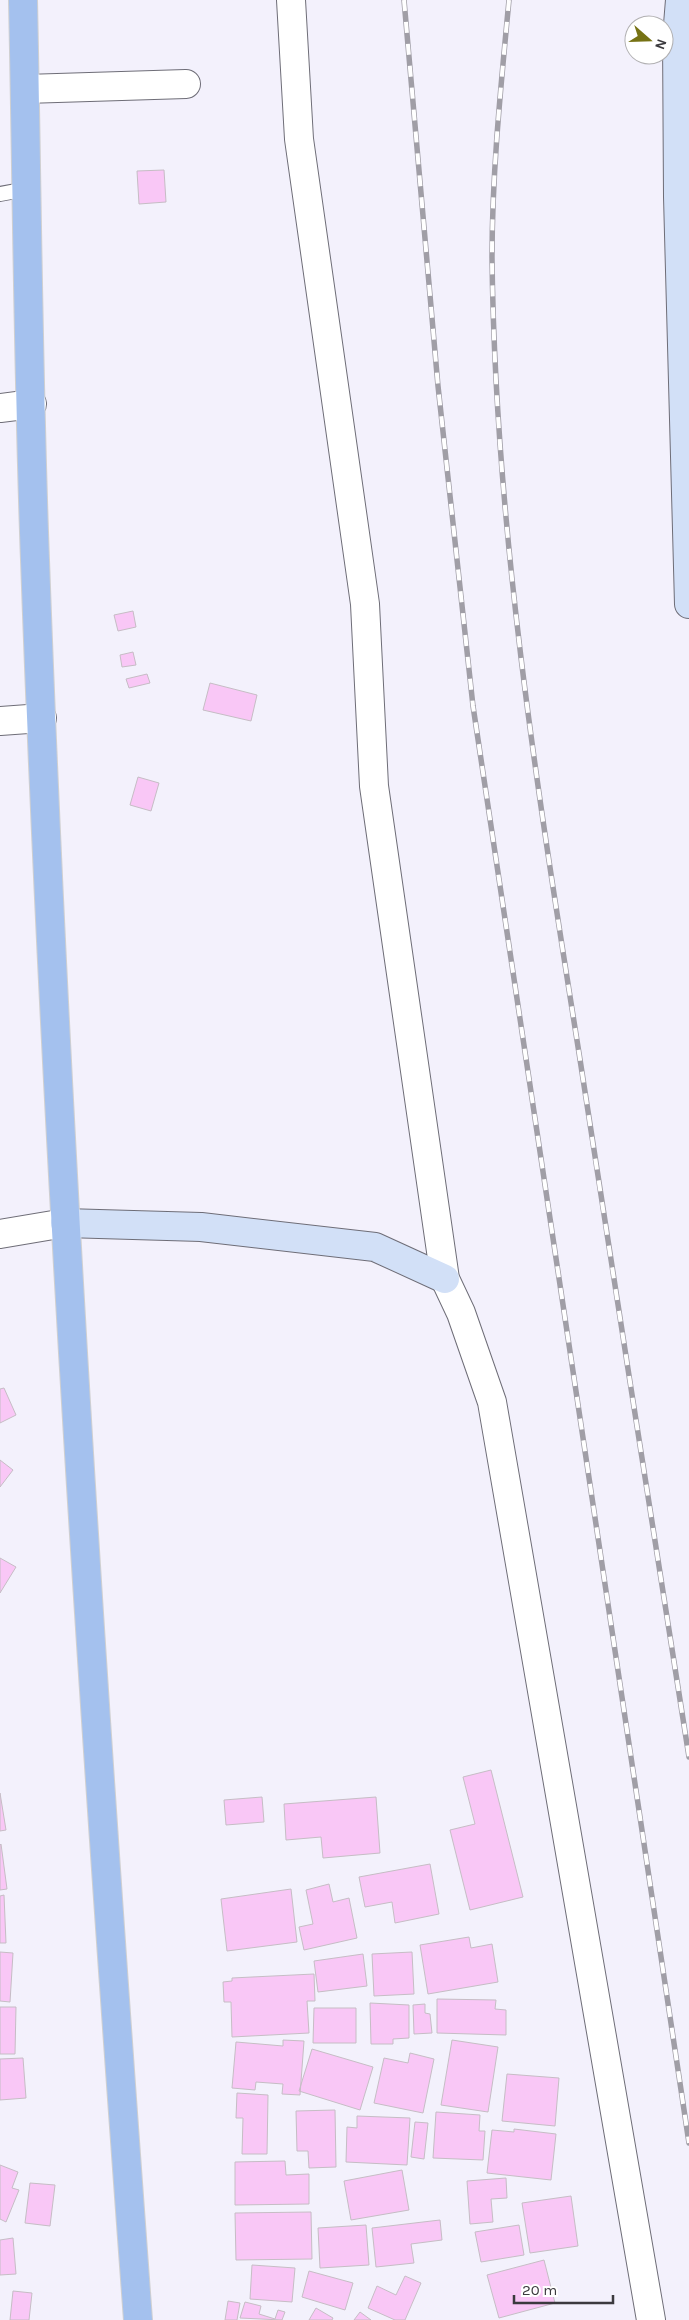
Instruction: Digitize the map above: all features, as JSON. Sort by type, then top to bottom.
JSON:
[{"type":"main road","points":[[23,0],[35,558],[65,1223],[107,1889],[138,2320]]},
{"type":"street","points":[[291,0],[299,139],[365,604],[374,786],[445,1279],[461,1313],[492,1402],[651,2320]]},
{"type":"street","points":[[680,0],[678,36],[683,196],[689,604]]},
{"type":"street","points":[[25,89],[186,84]]},
{"type":"street","points":[[0,408],[32,404]]},
{"type":"street","points":[[0,721],[42,718]]},
{"type":"street","points":[[0,1234],[65,1223],[201,1227],[375,1247],[445,1279]]},
{"type":"lane","points":[[0,194],[27,189]]},
{"type":"building","points":[[164,170],[166,202],[139,204],[137,171]]},
{"type":"building","points":[[133,611],[136,627],[118,631],[114,615]]},
{"type":"building","points":[[133,652],[136,665],[122,667],[120,655]]},
{"type":"building","points":[[147,674],[150,683],[129,688],[126,679]]},
{"type":"building","points":[[210,683],[257,695],[251,721],[203,710]]},
{"type":"building","points":[[138,777],[159,783],[151,811],[130,805]]},
{"type":"building","points":[[4,1388],[16,1415],[0,1423],[0,1389]]},
{"type":"building","points":[[0,1460],[13,1470],[0,1487]]},
{"type":"building","points":[[0,1558],[16,1567],[0,1593]]},
{"type":"building","points":[[491,1770],[523,1897],[470,1910],[450,1830],[475,1824],[463,1777]]},
{"type":"building","points":[[0,1793],[6,1830],[0,1831]]},
{"type":"building","points":[[262,1797],[264,1822],[226,1825],[224,1800]]},
{"type":"building","points":[[376,1797],[380,1853],[323,1858],[321,1837],[286,1840],[284,1804]]},
{"type":"building","points":[[0,1845],[7,1889],[0,1890]]},
{"type":"building","points":[[430,1864],[439,1914],[395,1923],[392,1902],[365,1907],[359,1877]]},
{"type":"building","points":[[329,1884],[333,1902],[349,1898],[357,1938],[304,1950],[299,1927],[313,1924],[306,1890]]},
{"type":"building","points":[[291,1889],[297,1942],[227,1951],[221,1899]]},
{"type":"building","points":[[4,1895],[6,1943],[0,1943],[0,1896]]},
{"type":"building","points":[[469,1937],[471,1948],[492,1944],[498,1982],[428,1994],[420,1945]]},
{"type":"building","points":[[0,1952],[13,1953],[10,2002],[0,2001]]},
{"type":"building","points":[[412,1952],[414,1994],[374,1996],[372,1954]]},
{"type":"building","points":[[363,1954],[367,1986],[318,1992],[314,1961]]},
{"type":"building","points":[[314,1974],[315,2001],[307,2001],[309,2033],[232,2037],[231,2002],[224,2002],[223,1982],[232,1981],[232,1978]]},
{"type":"building","points":[[437,1999],[496,2000],[495,2009],[506,2010],[506,2035],[437,2033]]},
{"type":"building","points":[[370,2003],[409,2005],[409,2038],[393,2039],[393,2044],[371,2044]]},
{"type":"building","points":[[425,2004],[425,2013],[430,2014],[432,2033],[414,2034],[413,2005]]},
{"type":"building","points":[[0,2007],[16,2007],[15,2054],[0,2054]]},
{"type":"building","points":[[314,2008],[356,2008],[356,2043],[313,2043]]},
{"type":"building","points":[[283,2040],[304,2041],[300,2095],[282,2094],[283,2084],[256,2082],[255,2090],[232,2088],[236,2042],[283,2046]]},
{"type":"building","points":[[452,2040],[498,2047],[488,2112],[441,2105]]},
{"type":"building","points":[[312,2049],[373,2067],[360,2110],[299,2091]]},
{"type":"building","points":[[410,2053],[434,2059],[423,2113],[374,2103],[384,2058],[408,2063]]},
{"type":"building","points":[[23,2058],[26,2098],[0,2100],[0,2059]]},
{"type":"building","points":[[507,2074],[559,2078],[555,2126],[502,2121]]},
{"type":"building","points":[[237,2093],[268,2095],[267,2154],[242,2154],[243,2118],[236,2118]]},
{"type":"building","points":[[335,2110],[336,2167],[309,2168],[308,2151],[297,2151],[296,2111]]},
{"type":"building","points":[[436,2112],[480,2115],[479,2131],[485,2131],[483,2160],[433,2158]]},
{"type":"building","points":[[357,2116],[410,2118],[407,2165],[346,2162],[347,2127],[357,2128]]},
{"type":"building","points":[[415,2122],[428,2123],[424,2159],[411,2157]]},
{"type":"building","points":[[514,2129],[556,2134],[551,2180],[487,2173],[492,2130],[514,2132]]},
{"type":"building","points":[[285,2161],[286,2175],[309,2174],[309,2204],[235,2205],[235,2162]]},
{"type":"building","points":[[0,2165],[18,2172],[12,2188],[19,2190],[6,2222],[0,2219]]},
{"type":"building","points":[[402,2170],[409,2210],[351,2220],[344,2181]]},
{"type":"building","points":[[506,2178],[507,2198],[491,2199],[493,2222],[470,2224],[467,2181]]},
{"type":"building","points":[[30,2183],[55,2185],[50,2226],[25,2223]]},
{"type":"building","points":[[571,2196],[578,2246],[530,2253],[522,2203]]},
{"type":"building","points":[[311,2212],[312,2259],[236,2260],[235,2213]]},
{"type":"building","points":[[440,2220],[442,2240],[411,2244],[414,2263],[376,2267],[372,2228]]},
{"type":"building","points":[[366,2225],[369,2265],[320,2268],[318,2228]]},
{"type":"building","points":[[519,2225],[524,2255],[481,2262],[475,2232]]},
{"type":"building","points":[[13,2238],[16,2274],[0,2275],[0,2240]]},
{"type":"building","points":[[544,2260],[555,2303],[499,2318],[487,2275]]},
{"type":"building","points":[[252,2265],[295,2268],[292,2302],[250,2299]]},
{"type":"building","points":[[309,2271],[353,2283],[345,2310],[302,2297]]},
{"type":"building","points":[[405,2276],[421,2283],[405,2320],[395,2320],[368,2308],[377,2286],[396,2295]]},
{"type":"building","points":[[13,2291],[32,2293],[29,2320],[10,2320]]},
{"type":"building","points":[[228,2301],[240,2303],[237,2320],[225,2320]]},
{"type":"building","points":[[245,2302],[261,2306],[259,2314],[275,2319],[278,2310],[285,2312],[282,2320],[240,2318]]},
{"type":"building","points":[[316,2308],[333,2318],[332,2320],[309,2320]]},
{"type":"building","points":[[360,2312],[371,2320],[354,2320]]},
{"type":"railway","points":[[404,0],[438,386],[473,706],[689,2143]]},
{"type":"railway","points":[[509,0],[495,161],[492,258],[501,458],[510,557],[521,657],[548,855],[689,1757]]}]
